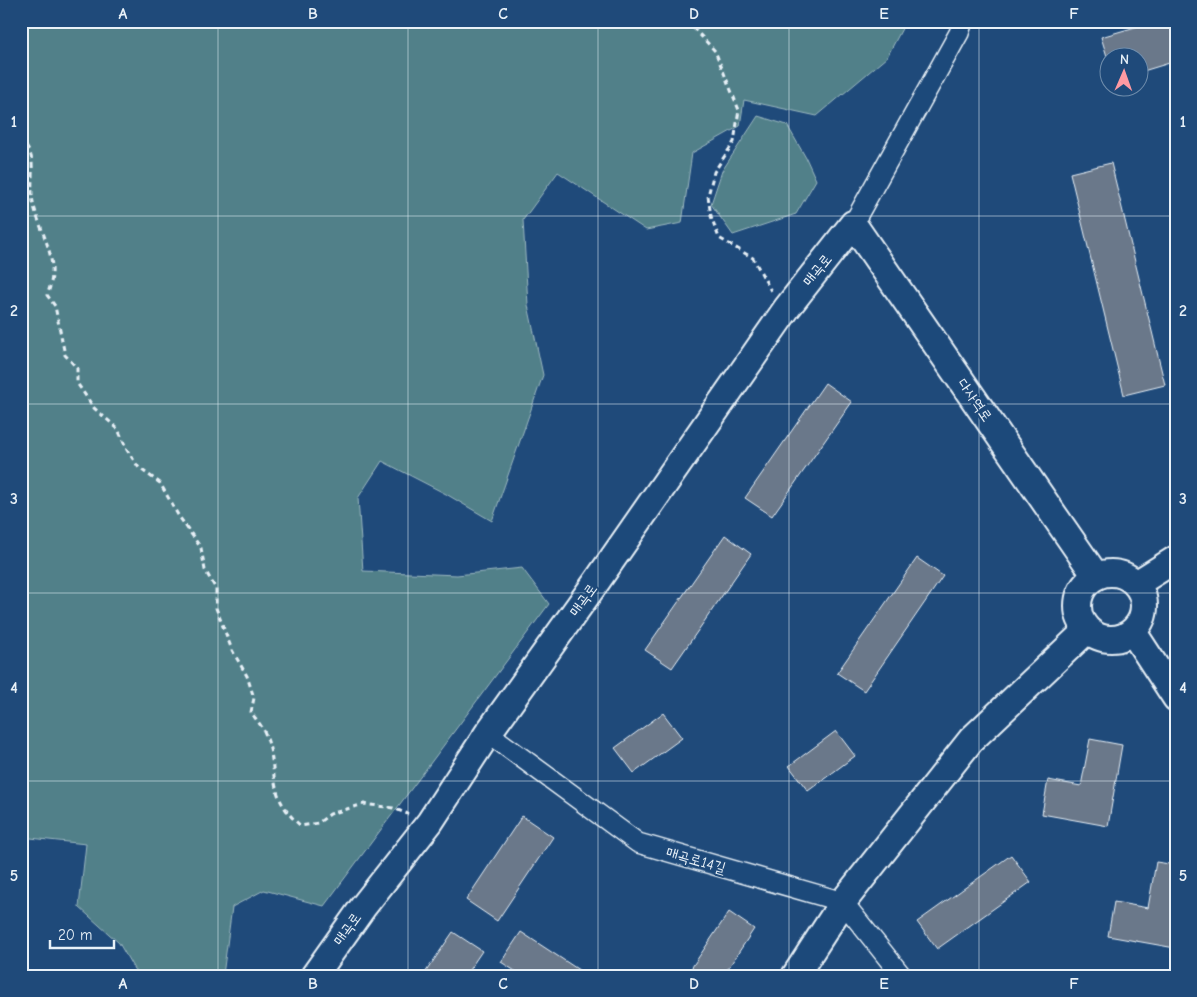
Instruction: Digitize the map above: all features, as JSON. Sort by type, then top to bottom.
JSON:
[{"type":"street","points":[[853,224],[959,33],[963,21]]},
{"type":"street","name":"매곡로","points":[[314,976],[363,907],[430,822],[488,733],[598,580],[787,308],[853,224]]},
{"type":"street","name":"다사역로","points":[[853,224],[1096,576]]},
{"type":"street","points":[[1136,584],[1176,559]]},
{"type":"street","points":[[1107,573],[1118,574],[1136,584],[1145,603],[1140,624],[1133,632],[1115,640],[1096,636],[1087,630],[1080,616],[1078,601],[1082,591],[1096,576],[1107,573]]},
{"type":"street","points":[[795,976],[843,902],[971,740],[1087,630]]},
{"type":"street","points":[[1133,632],[1176,698]]},
{"type":"street","name":"매곡로14길","points":[[488,733],[638,843],[843,902]]},
{"type":"street","points":[[843,902],[902,976]]},
{"type":"path","points":[[687,21],[715,51],[740,110],[734,142],[714,172],[708,196],[710,216],[719,238],[753,258],[768,287],[787,308]]},
{"type":"path","points":[[21,117],[21,134]]},
{"type":"path","points":[[21,139],[31,156],[30,187],[33,205],[41,224],[53,267],[53,282],[47,295],[55,306],[65,355],[77,368],[78,383],[94,408],[118,428],[127,450],[140,468],[160,483],[178,515],[201,548],[205,570],[216,589],[216,608],[232,650],[247,676],[254,698],[251,712],[264,731],[272,762],[274,787],[289,815],[301,826],[318,823],[330,814],[364,804],[393,808],[430,822]]},
{"type":"green space","points":[[21,21],[906,21],[887,57],[817,116],[744,100],[740,126],[692,153],[682,223],[646,230],[558,172],[523,220],[528,305],[543,375],[492,521],[446,494],[382,461],[358,498],[363,571],[457,575],[522,568],[549,604],[324,906],[264,890],[232,907],[223,975],[138,976],[119,943],[79,907],[86,844],[21,837]]},
{"type":"green space","points":[[758,116],[787,125],[816,180],[796,214],[733,235],[711,204],[722,171]]},
{"type":"building","points":[[1156,21],[1176,21],[1176,61],[1150,69],[1150,48],[1104,48],[1101,37]]},
{"type":"building","points":[[1111,163],[1165,385],[1124,395],[1070,173]]},
{"type":"building","points":[[825,383],[852,402],[772,516],[745,498]]},
{"type":"building","points":[[725,535],[751,554],[672,668],[645,650]]},
{"type":"building","points":[[917,558],[943,576],[864,691],[837,673]]},
{"type":"building","points":[[663,713],[682,738],[634,773],[615,748]]},
{"type":"building","points":[[836,731],[855,756],[808,791],[789,766]]},
{"type":"building","points":[[1090,739],[1122,745],[1108,826],[1042,814],[1048,780],[1081,786]]},
{"type":"building","points":[[522,816],[553,837],[497,921],[466,900]]},
{"type":"building","points":[[1011,855],[1031,882],[937,949],[917,922]]},
{"type":"building","points":[[1156,862],[1176,865],[1175,948],[1108,936],[1114,902],[1148,908]]},
{"type":"building","points":[[729,912],[754,929],[723,976],[686,976]]},
{"type":"building","points":[[453,932],[482,951],[465,976],[423,976]]},
{"type":"building","points":[[521,932],[588,976],[523,976],[501,962]]}]
